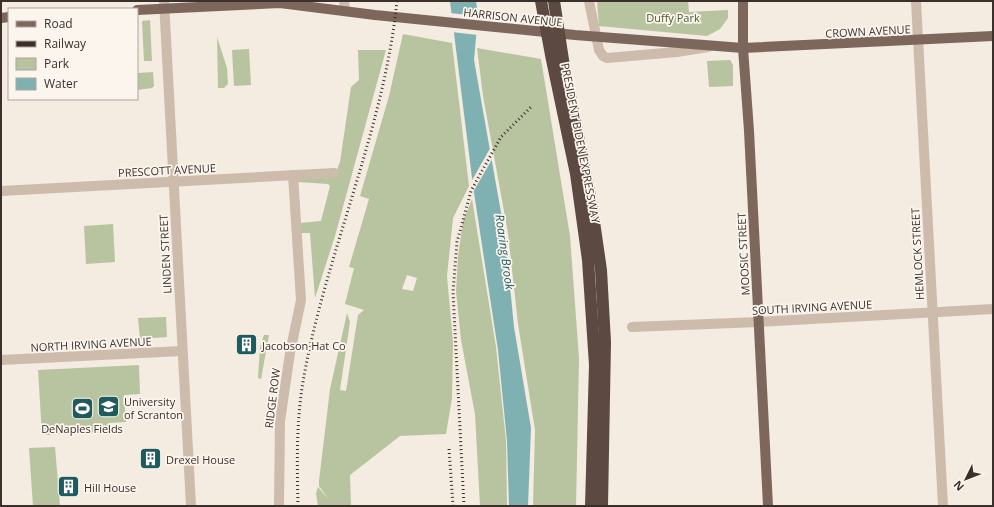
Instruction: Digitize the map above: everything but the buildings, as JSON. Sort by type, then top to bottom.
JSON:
[{"type":"highway","name":"PRESIDENT BIDEN EXPRESSWAY","points":[[541,1],[576,174],[588,260],[595,365],[591,506]]},
{"type":"highway","name":"PRESIDENT BIDEN EXPRESSWAY","points":[[554,1],[563,60],[591,201],[601,270],[605,342],[602,506]]},
{"type":"main road","name":"MOOSIC STREET","points":[[743,1],[743,48],[768,506]]},
{"type":"main road","name":"HARRISON AVENUE","points":[[138,10],[164,5],[280,3],[344,6],[375,15],[596,37],[710,47],[743,48]]},
{"type":"main road","name":"CROWN AVENUE","points":[[743,48],[993,36]]},
{"type":"street","points":[[589,1],[601,54],[610,59],[710,47]]},
{"type":"street","name":"HEMLOCK STREET","points":[[916,1],[943,506]]},
{"type":"street","name":"LINDEN STREET","points":[[164,5],[191,506]]},
{"type":"street","name":"PRESCOTT AVENUE","points":[[1,191],[334,173]]},
{"type":"street","name":"RIDGE ROW","points":[[279,506],[280,421],[290,353],[301,300],[293,175]]},
{"type":"street","name":"SOUTH IRVING AVENUE","points":[[632,327],[759,322],[993,309]]},
{"type":"street","name":"NORTH IRVING AVENUE","points":[[1,360],[182,351]]},
{"type":"green space","name":"Duffy Park","points":[[597,1],[688,1],[689,12],[728,10],[728,18],[720,29],[707,36],[599,26]]},
{"type":"green space","points":[[150,20],[152,61],[144,61],[142,21]]},
{"type":"green space","points":[[403,34],[452,43],[469,186],[453,218],[447,276],[453,342],[452,398],[446,434],[400,436],[350,475],[351,506],[318,506],[316,493],[318,487],[329,500],[319,486],[319,481],[330,389],[347,313],[350,322],[340,390],[346,391],[358,315],[364,310],[345,304],[354,268],[349,267],[369,199],[360,196],[389,96]],"holes":[[[407,275],[417,278],[413,291],[402,289]]]},
{"type":"green space","points":[[217,37],[227,68],[228,84],[224,88],[218,88]]},
{"type":"green space","points":[[477,48],[541,59],[570,236],[579,358],[576,506],[533,506],[535,430],[518,324],[508,233],[483,96]]},
{"type":"green space","points":[[249,49],[251,85],[234,86],[232,50]]},
{"type":"green space","points":[[358,50],[386,50],[335,236],[315,298],[310,233],[300,233],[300,223],[321,221],[330,186],[328,184],[298,182],[297,179],[334,177],[340,162],[351,87],[359,80]]},
{"type":"green space","points":[[730,60],[733,65],[733,86],[709,87],[707,61]]},
{"type":"green space","points":[[153,72],[154,86],[152,88],[138,90],[138,73]]},
{"type":"green space","points":[[472,199],[496,347],[506,441],[507,506],[480,506],[475,414],[461,340],[456,291],[458,257],[463,221]]},
{"type":"green space","points":[[113,224],[115,262],[86,264],[84,226]]},
{"type":"green space","points":[[166,317],[167,337],[140,339],[138,318]]},
{"type":"green space","points":[[264,335],[269,335],[261,379],[258,378],[260,347]]},
{"type":"green space","name":"DeNaples Fields","points":[[139,365],[140,394],[124,395],[126,422],[109,423],[109,432],[42,435],[38,370]]},
{"type":"green space","points":[[55,447],[60,506],[33,506],[29,448]]},
{"type":"water","name":"Roaring Brook","points":[[450,1],[476,1],[478,15],[474,60],[505,235],[514,327],[531,428],[528,506],[509,506],[507,441],[498,350],[473,186]]},
{"type":"pier","points":[[449,13],[480,16],[478,35],[451,32]]},
{"type":"pier","points":[[492,145],[494,156],[472,194],[471,182]]},
{"type":"railway","points":[[298,506],[298,425],[304,376],[326,282],[368,143],[380,96],[390,49],[397,1]]},
{"type":"railway","points":[[464,506],[453,292],[457,242],[471,191],[482,171],[501,137],[532,106]]},
{"type":"railway","points":[[449,449],[453,506]]},
{"type":"place","name":"Jacobson Hat Co","points":[[247,345]]},
{"type":"place","name":"University of Scranton","points":[[108,407]]},
{"type":"place","name":"DeNaples Fields","points":[[82,408]]},
{"type":"place","name":"Drexel House","points":[[150,459]]},
{"type":"place","name":"Hill House","points":[[68,487]]}]
